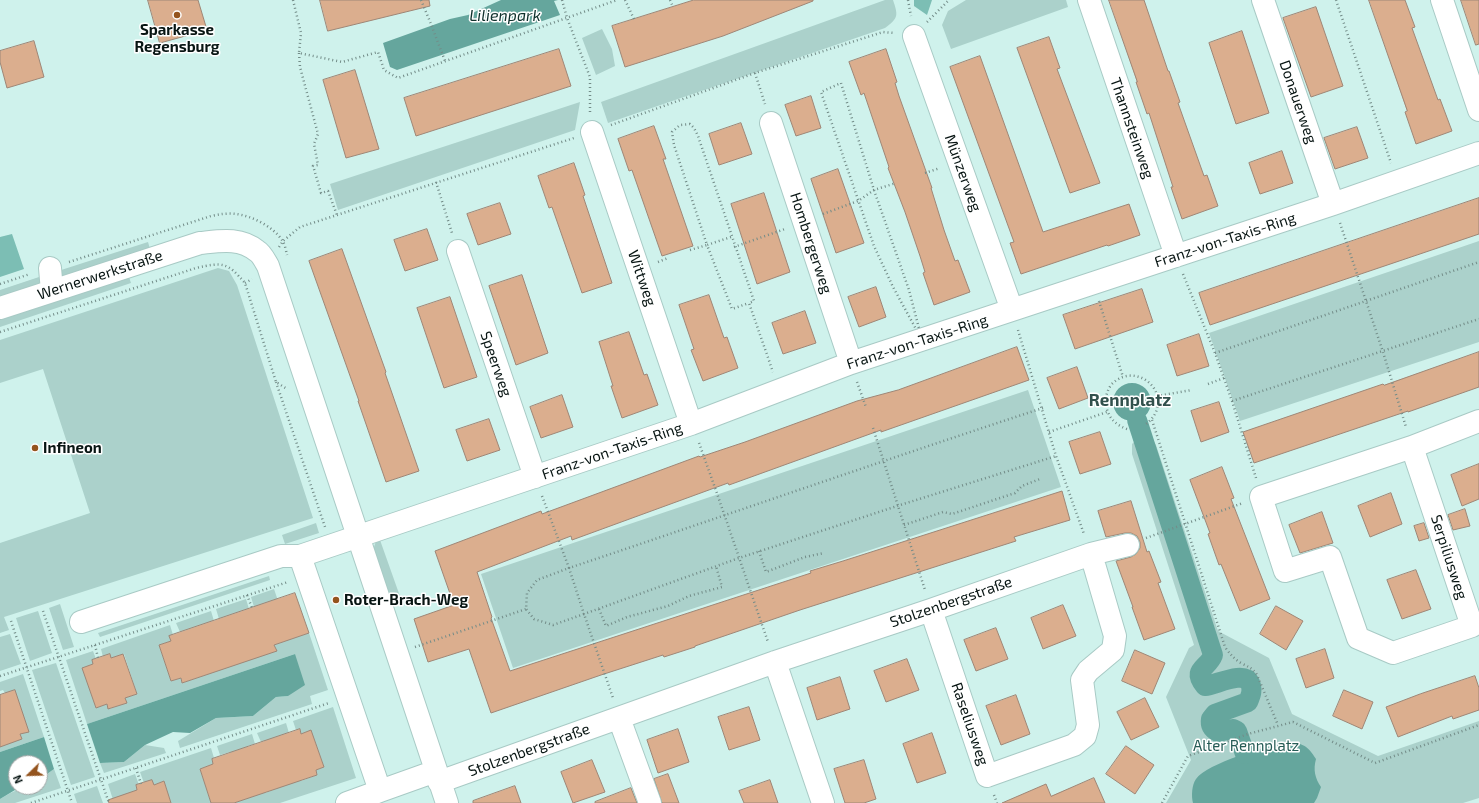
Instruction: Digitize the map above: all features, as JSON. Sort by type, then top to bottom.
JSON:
[{"type":"street","name":"Thannsteinweg","points":[[1089,0],[1176,256]]},
{"type":"street","name":"Donauerweg","points":[[1263,0],[1333,204]]},
{"type":"street","points":[[1442,0],[1479,110]]},
{"type":"street","name":"Münzerweg","points":[[914,36],[1012,310]]},
{"type":"street","name":"Hombergerweg","points":[[771,123],[851,363]]},
{"type":"street","name":"Wittweg","points":[[592,132],[691,424]]},
{"type":"street","name":"Franz-von-Taxis-Ring","points":[[358,536],[691,424],[851,363],[1333,204],[1479,153]]},
{"type":"street","name":"Wernerwerkstraße","points":[[0,308],[200,243],[228,240],[243,242],[259,251],[268,266],[358,536]]},
{"type":"street","name":"Speerweg","points":[[458,251],[535,477]]},
{"type":"street","points":[[50,268],[52,291]]},
{"type":"street","points":[[1261,497],[1412,447],[1479,421]]},
{"type":"street","name":"Serpiliusweg","points":[[1261,497],[1285,571],[1330,557],[1358,638],[1393,653],[1472,626],[1412,447]]},
{"type":"street","points":[[303,566],[332,545],[358,536],[447,803]]},
{"type":"street","name":"Stolzenbergstraße","points":[[438,776],[619,718],[775,662],[932,610],[1090,554],[1128,545]]},
{"type":"street","name":"Raseliusweg","points":[[932,610],[987,776],[1074,745],[1085,736],[1088,725],[1082,680],[1088,671],[1113,650],[1115,636],[1090,554]]},
{"type":"street","points":[[81,622],[281,556],[303,566],[380,791]]},
{"type":"street","points":[[775,662],[822,803]]},
{"type":"street","points":[[619,718],[650,803]]},
{"type":"street","points":[[347,803],[380,791],[438,776]]},
{"type":"path","points":[[293,0],[300,33],[300,66],[318,134],[314,144],[318,165],[314,166],[314,169],[321,193],[328,192],[337,215]]},
{"type":"path","points":[[421,0],[445,61]]},
{"type":"path","points":[[562,0],[567,18],[590,77],[590,111],[592,132]]},
{"type":"path","points":[[299,53],[342,62],[378,52],[384,70],[398,78],[617,0]]},
{"type":"path","points":[[625,0],[634,19]]},
{"type":"path","points":[[670,0],[673,7]]},
{"type":"path","points":[[283,241],[300,227],[592,132],[755,73],[883,32],[914,36],[950,0]]},
{"type":"path","points":[[1336,0],[1397,181]]},
{"type":"path","points":[[755,73],[771,123]]},
{"type":"path","points":[[841,83],[874,190],[909,290],[922,340],[893,287],[877,253],[821,92],[841,83]]},
{"type":"path","points":[[690,124],[694,128],[754,301],[732,309],[707,245],[674,145],[672,132],[680,125],[690,124]]},
{"type":"path","points":[[436,182],[458,251]]},
{"type":"path","points":[[858,201],[874,190],[896,183]]},
{"type":"path","points":[[1333,204],[1383,352],[1412,447]]},
{"type":"path","points":[[690,250],[731,237]]},
{"type":"path","points":[[1158,534],[1261,497],[1216,353],[1176,256]]},
{"type":"path","points":[[1216,353],[1479,262]]},
{"type":"path","points":[[0,332],[196,268],[214,264],[226,264],[236,272],[245,283],[276,382],[332,545]]},
{"type":"path","points":[[1093,283],[1123,377]]},
{"type":"path","points":[[749,304],[780,390]]},
{"type":"path","points":[[1012,310],[1043,408],[1056,456],[1090,554]]},
{"type":"path","points":[[1232,401],[1479,319]]},
{"type":"path","points":[[851,363],[866,406]]},
{"type":"path","points":[[1127,429],[1119,426],[1112,420],[1107,412],[1105,404],[1108,391],[1116,381],[1123,377],[1141,377],[1151,385],[1158,396],[1157,410],[1152,420],[1145,426]]},
{"type":"path","points":[[1208,384],[1224,378]]},
{"type":"path","points":[[276,382],[284,388],[290,390]]},
{"type":"path","points":[[1158,396],[1192,390]]},
{"type":"path","points":[[1043,408],[568,568],[537,580],[527,594],[526,609],[534,619],[554,625],[759,551],[1056,456]]},
{"type":"path","points":[[1049,432],[1107,412]]},
{"type":"path","points":[[1152,420],[1225,647],[1231,656],[1242,664],[1253,668],[1257,674],[1278,725]]},
{"type":"path","points":[[691,424],[726,516],[775,662]]},
{"type":"path","points":[[873,428],[897,506],[932,610]]},
{"type":"path","points":[[535,477],[568,568],[619,718]]},
{"type":"path","points":[[904,525],[943,512],[952,514],[1015,493],[1022,486],[1040,479]]},
{"type":"path","points":[[759,551],[766,572],[805,557],[824,553]]},
{"type":"path","points":[[0,676],[247,595],[303,566]]},
{"type":"path","points":[[599,609],[606,626],[627,617],[668,606],[689,596],[722,586],[716,566]]},
{"type":"path","points":[[247,595],[252,608]]},
{"type":"path","points":[[398,653],[526,609]]},
{"type":"path","points":[[43,611],[109,803]]},
{"type":"path","points":[[11,621],[72,803]]},
{"type":"path","points":[[95,645],[98,658]]},
{"type":"path","points":[[31,803],[347,697]]},
{"type":"path","points":[[1162,803],[1188,756],[1248,734],[1278,725],[1293,722],[1375,763],[1479,725]]},
{"type":"path","points":[[136,768],[141,784]]},
{"type":"green space","points":[[885,0],[893,0],[896,9],[896,16],[893,22],[885,28],[608,123],[601,102]]},
{"type":"green space","points":[[914,0],[932,0],[927,15],[914,6]]},
{"type":"green space","points":[[966,0],[1066,0],[1068,7],[951,49],[942,25],[948,11]]},
{"type":"green space","points":[[602,29],[612,49],[615,66],[596,75],[582,38]]},
{"type":"green space","points":[[580,102],[575,130],[338,210],[330,184]]},
{"type":"green space","points":[[12,234],[24,269],[0,277],[0,237]]},
{"type":"green space","points":[[1479,241],[1479,342],[1240,421],[1209,333]]},
{"type":"green space","points":[[148,242],[150,249],[55,280],[55,272]]},
{"type":"green space","points":[[218,268],[229,271],[237,285],[313,518],[4,617],[9,630],[0,633],[0,543],[90,513],[43,369],[0,383],[0,340]]},
{"type":"green space","points":[[42,276],[42,284],[0,298],[0,290]]},
{"type":"green space","points":[[129,277],[131,283],[0,327],[0,319]]},
{"type":"green space","points":[[1028,390],[1061,487],[513,668],[481,574]]},
{"type":"green space","name":"Alter Rennplatz","points":[[1149,438],[1152,439],[1156,445],[1218,631],[1269,658],[1292,714],[1378,756],[1479,721],[1479,798],[1463,803],[1166,803],[1191,760],[1166,697],[1189,648],[1194,645],[1132,454],[1132,444],[1134,442]]},
{"type":"green space","points":[[316,523],[319,533],[285,544],[282,535]]},
{"type":"green space","points":[[380,540],[402,602],[393,606],[373,550],[376,541]]},
{"type":"green space","points":[[269,576],[270,580],[100,637],[98,633]]},
{"type":"green space","points":[[274,589],[291,639],[309,633],[328,690],[310,696],[312,704],[180,748],[178,741],[216,718],[253,716],[276,697],[288,696],[295,654],[87,724],[66,660],[93,651],[96,659],[93,664],[83,668],[96,708],[107,704],[109,709],[126,703],[125,698],[137,694],[124,654],[111,658],[110,654],[103,657],[101,649],[170,625],[173,635],[171,641],[159,645],[171,681],[181,678],[182,683],[276,650],[274,645],[285,641],[254,607],[251,597]]},
{"type":"green space","points":[[246,599],[249,609],[219,619],[216,609]]},
{"type":"green space","points":[[60,604],[74,647],[63,650],[49,608]]},
{"type":"green space","points":[[38,611],[52,653],[30,661],[16,618]]},
{"type":"green space","points":[[211,611],[214,621],[180,632],[176,623]]},
{"type":"green space","points":[[10,634],[21,664],[0,671],[0,637]]},
{"type":"green space","points":[[56,663],[95,777],[71,785],[32,670]]},
{"type":"green space","points":[[23,674],[44,737],[0,752],[0,743],[22,739],[20,734],[29,731],[3,690],[0,691],[0,682]]},
{"type":"green space","points":[[333,707],[356,778],[280,803],[234,803],[263,788],[265,793],[278,788],[299,776],[301,781],[317,775],[316,770],[324,767],[311,731],[301,734],[300,729],[296,730],[293,721]]},
{"type":"green space","points":[[286,723],[289,733],[281,736],[282,740],[266,746],[264,741],[261,742],[257,733]]},
{"type":"green space","points":[[252,734],[255,744],[248,746],[249,752],[232,757],[230,752],[220,755],[217,746]]},
{"type":"green space","points":[[145,745],[164,748],[166,753],[104,773],[100,763],[124,762]]},
{"type":"green space","points":[[211,748],[214,758],[212,759],[213,764],[200,769],[211,803],[171,803],[164,781],[154,785],[144,783],[140,772]]},
{"type":"green space","points":[[54,769],[61,788],[48,792],[48,773]]},
{"type":"green space","points":[[135,774],[139,785],[136,786],[137,790],[114,803],[108,784]]},
{"type":"green space","points":[[97,786],[103,803],[77,803],[74,794]]},
{"type":"green space","points":[[8,795],[40,795],[15,803],[0,803],[0,799]]},
{"type":"water","name":"Lilienpark","points":[[501,0],[558,0],[554,1],[560,15],[397,70],[390,67],[383,43],[450,19],[468,15]]},
{"type":"water","points":[[1132,383],[1142,386],[1148,392],[1151,402],[1148,412],[1142,418],[1132,421],[1122,418],[1116,412],[1113,402],[1116,392],[1122,386]]},
{"type":"water","points":[[295,654],[305,685],[288,696],[276,697],[253,716],[216,718],[190,733],[173,732],[145,745],[124,762],[100,763],[87,724]]},
{"type":"water","points":[[44,737],[54,769],[48,773],[48,755],[8,755],[8,794],[0,799],[0,752]]},
{"type":"water","points":[[1288,742],[1298,743],[1305,746],[1316,759],[1315,774],[1321,787],[1314,803],[1193,803],[1193,787],[1196,779],[1202,773],[1225,761],[1267,747]]},
{"type":"building","name":"Sparkasse Regensburg","points":[[148,0],[198,0],[207,30],[160,43]]},
{"type":"building","points":[[320,0],[429,0],[430,6],[328,31]]},
{"type":"building","points":[[694,0],[813,1],[723,36],[625,67],[612,26]]},
{"type":"building","points":[[1109,0],[1144,0],[1204,176],[1207,175],[1218,206],[1182,219],[1149,113],[1147,114]]},
{"type":"building","points":[[1369,0],[1405,0],[1415,27],[1412,28],[1438,100],[1440,99],[1452,131],[1416,144],[1405,112],[1407,111]]},
{"type":"building","points":[[1461,0],[1479,0],[1479,44],[1476,45]]},
{"type":"building","points":[[1316,7],[1343,86],[1311,97],[1283,18]]},
{"type":"building","points":[[1242,31],[1269,113],[1236,124],[1209,43]]},
{"type":"building","points":[[1049,37],[1060,68],[1057,69],[1100,183],[1070,193],[1017,48]]},
{"type":"building","points":[[34,41],[44,77],[7,88],[0,62],[0,51]]},
{"type":"building","points":[[559,49],[571,86],[416,136],[404,98]]},
{"type":"building","points":[[886,49],[897,82],[895,83],[899,96],[932,188],[944,230],[955,261],[958,260],[970,292],[934,305],[923,273],[925,272],[920,256],[888,168],[889,167],[864,93],[861,95],[849,62]]},
{"type":"building","points":[[980,56],[1043,232],[1129,204],[1140,235],[1021,274],[1010,243],[1014,242],[950,67]]},
{"type":"building","points":[[355,70],[379,149],[346,158],[323,80]]},
{"type":"building","points":[[811,96],[821,128],[796,136],[785,105]]},
{"type":"building","points":[[741,123],[752,154],[719,165],[709,134]]},
{"type":"building","points":[[654,126],[666,159],[663,159],[693,246],[662,256],[632,170],[629,171],[618,139]]},
{"type":"building","points":[[1357,127],[1368,158],[1335,169],[1324,138]]},
{"type":"building","points":[[1282,151],[1293,183],[1260,194],[1249,163]]},
{"type":"building","points":[[574,163],[585,195],[583,196],[612,283],[582,293],[552,207],[549,208],[538,176]]},
{"type":"building","points":[[838,169],[864,243],[836,253],[811,179]]},
{"type":"building","points":[[764,193],[790,272],[757,284],[731,204]]},
{"type":"building","points":[[1479,198],[1479,234],[1210,325],[1199,293]]},
{"type":"building","points":[[500,203],[511,234],[478,245],[467,214]]},
{"type":"building","points":[[427,229],[438,260],[405,271],[394,240]]},
{"type":"building","points":[[342,249],[386,372],[385,373],[419,471],[386,482],[309,261]]},
{"type":"building","points":[[522,275],[548,353],[516,365],[489,286]]},
{"type":"building","points":[[876,287],[886,317],[859,327],[848,297]]},
{"type":"building","points":[[1142,289],[1153,322],[1075,349],[1063,315]]},
{"type":"building","points":[[709,295],[724,338],[727,337],[738,368],[703,381],[691,350],[694,349],[679,305]]},
{"type":"building","points":[[450,297],[477,377],[444,388],[417,308]]},
{"type":"building","points":[[805,311],[816,343],[783,354],[772,323]]},
{"type":"building","points":[[629,332],[644,375],[647,374],[658,405],[622,418],[611,386],[613,386],[599,342]]},
{"type":"building","points":[[1199,334],[1209,366],[1177,376],[1167,345]]},
{"type":"building","points":[[1017,347],[1029,380],[881,432],[881,430],[729,485],[728,483],[572,540],[571,536],[477,572],[492,617],[491,618],[510,671],[811,573],[810,571],[1062,491],[1070,520],[1014,537],[1016,541],[800,610],[695,647],[664,657],[663,655],[601,675],[491,713],[469,649],[428,662],[414,619],[454,605],[435,551],[541,511],[542,514],[699,456],[700,457],[745,442],[857,401],[898,390]]},
{"type":"building","points":[[1479,352],[1479,387],[1254,463],[1243,432]]},
{"type":"building","points":[[1077,367],[1088,398],[1059,409],[1047,378]]},
{"type":"building","points":[[562,395],[573,427],[541,438],[530,407]]},
{"type":"building","points":[[1219,402],[1229,432],[1201,442],[1191,411]]},
{"type":"building","points":[[489,419],[500,450],[467,461],[456,430]]},
{"type":"building","points":[[1100,432],[1111,464],[1080,474],[1069,442]]},
{"type":"building","points":[[1479,464],[1479,499],[1462,506],[1451,475]]},
{"type":"building","points":[[1222,467],[1234,498],[1231,499],[1270,599],[1240,611],[1221,564],[1219,565],[1208,534],[1210,533],[1190,480]]},
{"type":"building","points":[[1391,493],[1402,524],[1370,537],[1358,506]]},
{"type":"building","points":[[1131,501],[1147,552],[1149,551],[1161,582],[1158,583],[1175,629],[1144,640],[1116,561],[1136,554],[1140,548],[1140,542],[1137,536],[1131,533],[1106,537],[1098,511]]},
{"type":"building","points":[[1465,509],[1470,526],[1453,530],[1448,515]]},
{"type":"building","points":[[1322,512],[1333,543],[1300,553],[1289,525]]},
{"type":"building","points":[[1424,523],[1429,538],[1419,541],[1414,526]]},
{"type":"building","points":[[1416,570],[1431,609],[1402,619],[1387,580]]},
{"type":"building","points":[[295,593],[309,633],[274,645],[277,651],[182,683],[181,678],[171,681],[159,645],[171,641],[169,636]]},
{"type":"building","points":[[1063,605],[1076,636],[1043,649],[1031,618]]},
{"type":"building","points":[[1276,606],[1303,621],[1286,650],[1260,634]]},
{"type":"building","points":[[996,628],[1008,659],[976,671],[964,640]]},
{"type":"building","points":[[1325,649],[1334,678],[1306,688],[1296,659]]},
{"type":"building","points":[[1135,650],[1165,663],[1152,694],[1122,681]]},
{"type":"building","points":[[110,654],[111,658],[123,654],[137,694],[125,698],[127,703],[108,709],[107,704],[96,708],[82,668],[93,664],[92,660]]},
{"type":"building","points":[[907,659],[919,690],[886,702],[874,671]]},
{"type":"building","points":[[1475,676],[1479,688],[1479,710],[1453,719],[1452,716],[1398,737],[1386,707]]},
{"type":"building","points":[[840,677],[850,709],[817,720],[807,688]]},
{"type":"building","points":[[15,690],[29,732],[20,734],[22,739],[0,747],[0,695]]},
{"type":"building","points":[[1344,690],[1373,702],[1362,729],[1333,716]]},
{"type":"building","points":[[1016,695],[1030,734],[1001,745],[986,706]]},
{"type":"building","points":[[1145,698],[1159,727],[1131,740],[1117,712]]},
{"type":"building","points":[[749,707],[760,740],[729,750],[718,717]]},
{"type":"building","points":[[300,729],[301,734],[311,730],[324,767],[316,770],[317,775],[234,803],[211,803],[200,769],[213,764],[212,759]]},
{"type":"building","points":[[678,729],[689,762],[658,773],[647,740]]},
{"type":"building","points":[[932,733],[946,773],[917,783],[903,744]]},
{"type":"building","points":[[1126,746],[1154,765],[1135,794],[1106,774]]},
{"type":"building","points":[[592,760],[605,792],[573,803],[561,772]]},
{"type":"building","points":[[864,760],[876,799],[864,803],[845,803],[834,769]]},
{"type":"building","points":[[668,774],[679,803],[662,803],[654,779]]},
{"type":"building","points":[[1094,778],[1105,803],[1002,803],[1046,784],[1051,796]]},
{"type":"building","points":[[152,780],[154,785],[164,781],[171,803],[109,803],[108,800],[137,790],[136,785]]},
{"type":"building","points":[[770,780],[778,803],[744,803],[739,791]]},
{"type":"building","points":[[515,786],[521,803],[473,803],[473,801]]},
{"type":"building","points":[[631,788],[637,803],[595,803],[595,802]]},
{"type":"waterway","points":[[1137,420],[1213,655],[1211,660],[1200,672],[1201,680],[1205,686],[1229,679],[1242,678],[1247,679],[1251,686],[1248,702],[1215,714],[1211,719],[1211,725],[1214,730],[1218,732],[1233,729],[1237,731],[1245,754]]},
{"type":"place","name":"Sparkasse Regensburg","points":[[177,15]]},
{"type":"place","name":"Infineon","points":[[35,448]]},
{"type":"place","name":"Roter-Brach-Weg","points":[[336,600]]},
{"type":"district","name":"Rennplatz","points":[[1130,400]]}]
